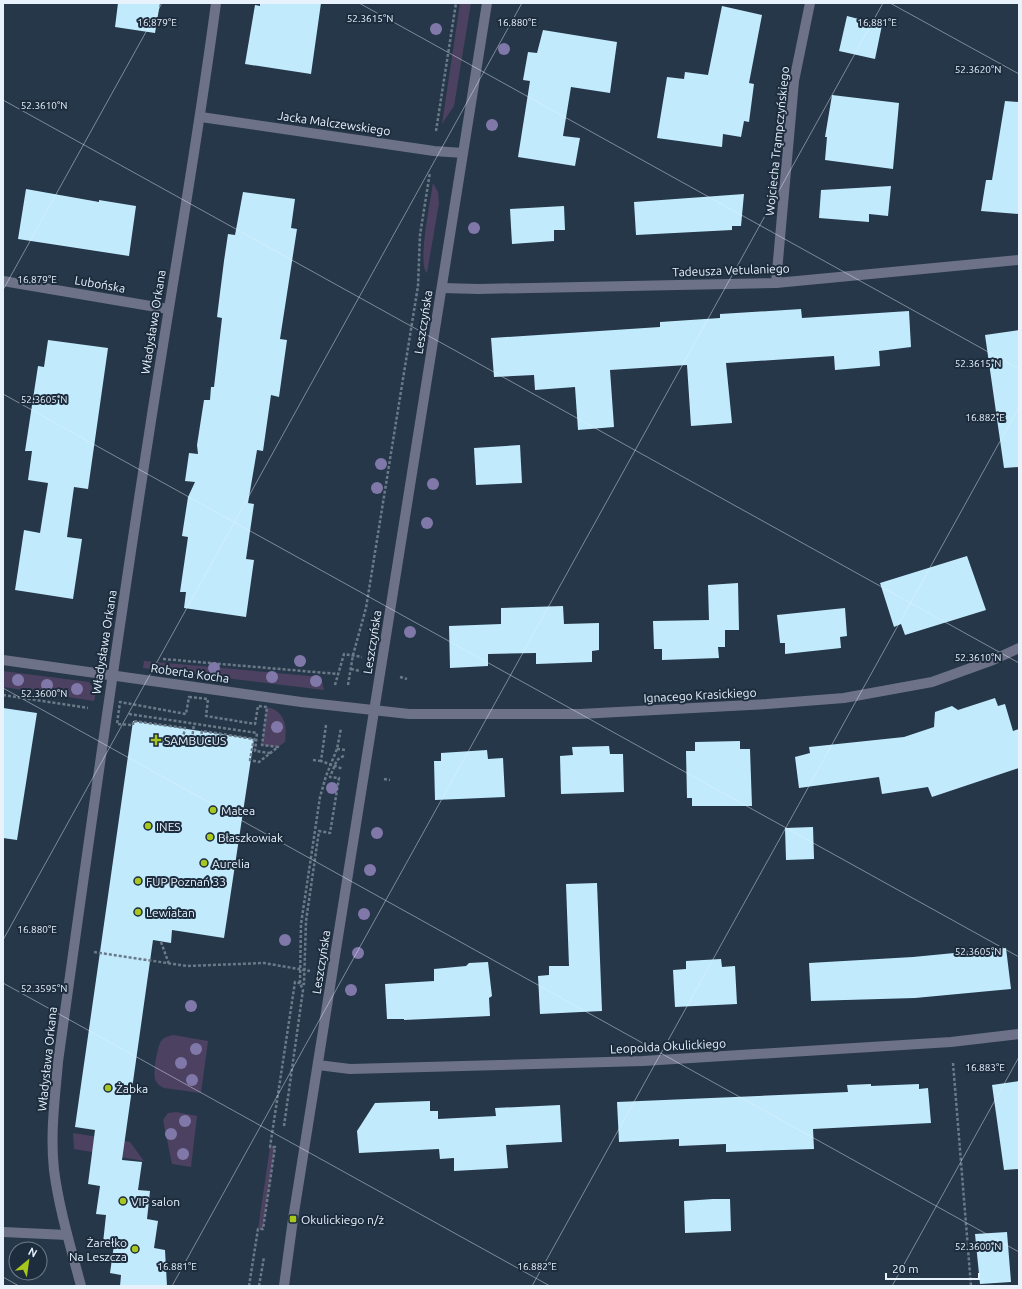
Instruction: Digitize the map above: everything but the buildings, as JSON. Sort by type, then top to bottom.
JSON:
[{"type":"street","name":"Władysława Orkana","points":[[82,1286],[67,1235],[54,1169],[53,1124],[58,1062],[111,676],[168,308],[201,117],[216,3]]},
{"type":"street","name":"Leszczyńska","points":[[284,1286],[487,3]]},
{"type":"street","name":"Wojciecha Trąmpczyńskiego","points":[[776,283],[794,81],[810,3]]},
{"type":"street","name":"Jacka Malczewskiego","points":[[201,117],[434,151],[463,153]]},
{"type":"street","name":"Tadeusza Vetulaniego","points":[[442,288],[478,290],[776,283],[1019,260]]},
{"type":"street","name":"Lubońska","points":[[3,281],[168,308]]},
{"type":"street","name":"Ignacego Krasickiego","points":[[374,710],[408,714],[580,714],[767,704],[844,698],[932,682],[993,660],[1019,648]]},
{"type":"street","name":"Roberta Kocha","points":[[3,660],[111,676],[374,710]]},
{"type":"street","name":"Leopolda Okulickiego","points":[[318,1065],[350,1069],[643,1061],[951,1042],[1019,1034]]},
{"type":"street","points":[[3,1232],[67,1235]]},
{"type":"path","points":[[437,129],[456,3]]},
{"type":"path","points":[[347,689],[353,655],[366,608],[418,286],[420,235],[429,177]]},
{"type":"path","points":[[333,691],[344,654],[353,655]]},
{"type":"path","points":[[159,659],[338,674]]},
{"type":"path","points":[[3,695],[92,708]]},
{"type":"path","points":[[189,697],[208,699],[206,716],[255,724],[258,706],[267,708],[262,745],[278,747],[259,762],[250,760],[254,739],[202,731],[200,740],[183,738],[185,728],[133,721],[133,725],[117,724],[118,712],[120,702],[186,714],[189,697]]},
{"type":"path","points":[[118,712],[257,734],[255,751],[270,753]]},
{"type":"path","points":[[321,761],[327,721]]},
{"type":"path","points":[[192,739],[194,724]]},
{"type":"path","points":[[303,990],[300,983],[301,924],[317,812],[322,788],[337,749],[342,724]]},
{"type":"path","points":[[249,1286],[258,1229],[263,1230],[276,1147],[270,1147],[295,982],[304,984],[306,921],[319,831],[330,833],[339,778],[330,777],[341,757],[350,755]]},
{"type":"path","points":[[313,760],[321,761],[343,769]]},
{"type":"path","points":[[161,942],[169,964]]},
{"type":"path","points":[[74,949],[187,966],[264,963],[310,971]]},
{"type":"path","points":[[951,1042],[971,1286]]},
{"type":"shaded area","points":[[460,3],[471,3],[454,106],[442,124]]},
{"type":"shaded area","points":[[433,183],[438,192],[439,203],[427,273],[424,267],[423,258]]},
{"type":"shaded area","points":[[144,661],[321,677],[324,690],[143,668]]},
{"type":"shaded area","points":[[3,671],[89,682],[96,693],[94,701],[3,687]]},
{"type":"shaded area","points":[[267,707],[278,712],[284,720],[286,730],[285,742],[278,747],[262,745]]},
{"type":"shaded area","points":[[173,1035],[208,1041],[201,1093],[164,1088],[159,1085],[155,1079],[156,1059],[160,1043],[163,1039]]},
{"type":"shaded area","points":[[176,1112],[197,1116],[191,1167],[172,1164],[163,1120],[168,1113]]},
{"type":"shaded area","points":[[73,1133],[130,1142],[144,1161],[74,1149]]},
{"type":"shaded area","points":[[270,1147],[275,1147],[263,1229],[258,1229]]},
{"type":"place","name":"SAMBUCUS","points":[[156,740]]},
{"type":"place","name":"Matea","points":[[213,810]]},
{"type":"place","name":"INES","points":[[148,826]]},
{"type":"place","name":"Błaszkowiak","points":[[210,837]]},
{"type":"place","name":"Aurelia","points":[[204,863]]},
{"type":"place","name":"FUP Poznań 33","points":[[138,881]]},
{"type":"place","name":"Lewiatan","points":[[138,912]]},
{"type":"place","name":"Żabka","points":[[108,1088]]},
{"type":"place","name":"VIP salon","points":[[123,1201]]},
{"type":"place","name":"Okulickiego n/ż","points":[[293,1219]]},
{"type":"place","name":"Żarełko Na Leszcza","points":[[135,1249]]}]
